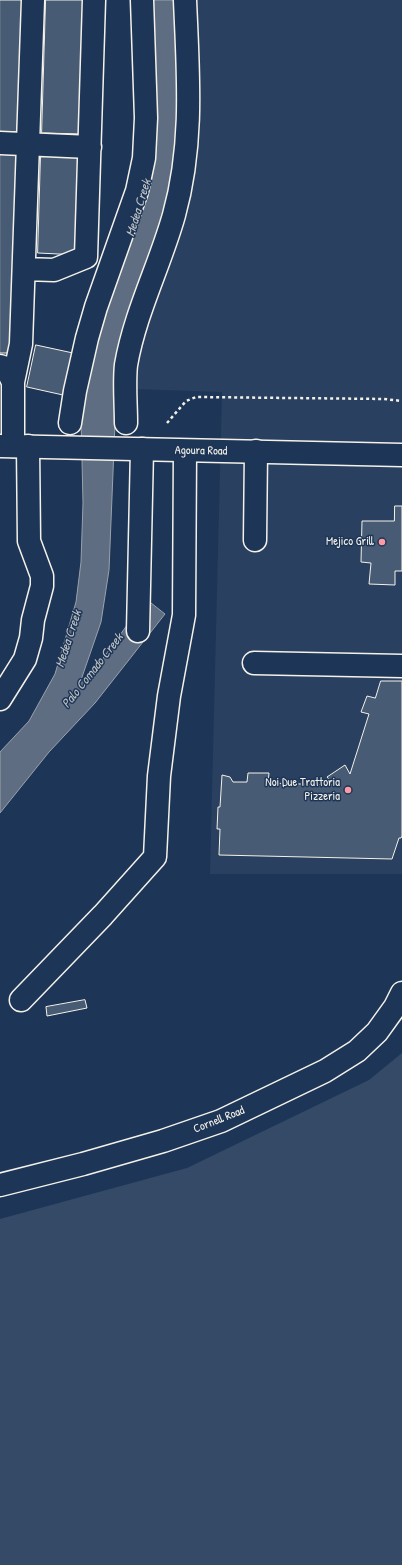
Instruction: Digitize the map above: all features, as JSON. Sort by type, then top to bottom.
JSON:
[{"type":"street","points":[[0,699],[25,659],[42,586],[42,576],[29,541],[14,446],[6,374],[20,344],[33,0]]},
{"type":"street","points":[[24,269],[54,270],[86,257],[94,0]]},
{"type":"street","points":[[70,423],[75,391],[87,338],[96,307],[137,191],[144,158],[146,118],[142,0]]},
{"type":"street","points":[[126,423],[126,367],[133,334],[174,215],[184,166],[188,135],[189,103],[185,0]]},
{"type":"street","points":[[0,143],[90,148]]},
{"type":"street","name":"Agoura Road","points":[[14,446],[402,455]]},
{"type":"street","points":[[138,631],[142,449]]},
{"type":"street","points":[[21,1000],[103,915],[155,857],[159,776],[169,696],[184,615],[185,451]]},
{"type":"street","points":[[255,540],[256,452]]},
{"type":"street","points":[[254,663],[402,666]]},
{"type":"street","name":"Cornell Road","points":[[0,1185],[83,1164],[163,1141],[221,1121],[325,1071],[357,1051],[377,1032],[395,1007],[402,993]]},
{"type":"path","points":[[166,423],[186,401],[196,397],[384,399],[402,401]]},
{"type":"shaded area","points":[[192,0],[402,0],[402,874],[210,874],[222,392],[136,389],[143,333],[191,190],[197,142]]},
{"type":"shaded area","points":[[402,1053],[402,1565],[0,1565],[0,1219],[187,1168],[369,1080]]},
{"type":"water","name":"Medea Creek","points":[[149,0],[177,0],[179,158],[116,399],[109,570],[101,622],[81,680],[88,679],[146,599],[165,614],[95,703],[49,752],[0,813],[0,752],[29,721],[55,674],[76,602],[81,562],[83,503],[81,418],[85,371],[132,227]]},
{"type":"building","points":[[0,0],[22,0],[17,132],[0,132]]},
{"type":"building","points":[[46,0],[87,0],[83,134],[42,133]]},
{"type":"building","points":[[0,151],[17,152],[10,353],[0,353]]},
{"type":"building","points":[[41,153],[82,154],[79,255],[38,253]]},
{"type":"building","points":[[36,345],[73,353],[63,395],[27,387]]},
{"type":"building","name":"Mejico Grill","points":[[395,506],[402,506],[402,571],[395,571],[395,585],[369,584],[371,563],[361,562],[362,521],[394,521]]},
{"type":"building","points":[[381,681],[402,681],[402,836],[399,838],[392,859],[219,855],[220,829],[217,829],[222,775],[230,777],[233,782],[247,782],[248,773],[269,773],[268,783],[334,785],[327,777],[345,765],[350,774],[369,714],[361,712],[367,696],[375,698]]},
{"type":"building","points":[[85,1000],[87,1008],[47,1016],[46,1007]]},
{"type":"place","name":"Mejico Grill","points":[[382,542]]},
{"type":"place","name":"Noi Due Trattoria Pizzeria","points":[[348,790]]},
{"type":"water label","name":"Palo Comado Creek","points":[[93,671]]}]
